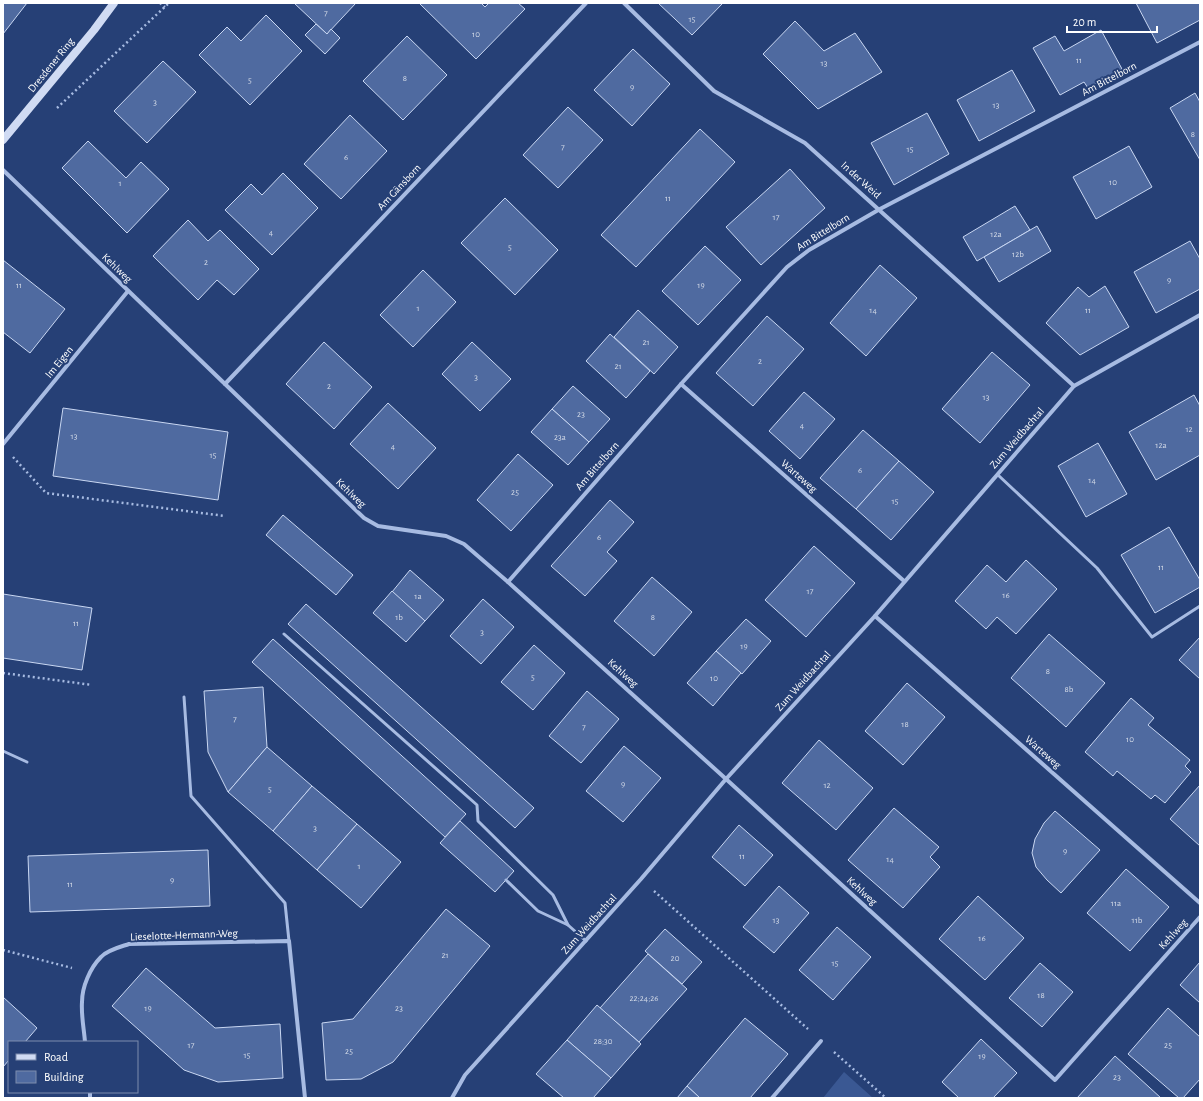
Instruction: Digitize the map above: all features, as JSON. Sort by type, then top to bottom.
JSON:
[{"type":"main road","name":"Dresdener Ring","points":[[3,140],[94,30],[114,3]]},
{"type":"street","name":"Am Gänsborn","points":[[225,384],[586,3]]},
{"type":"street","name":"In der Weid","points":[[624,3],[714,91],[805,143],[880,209],[1074,386]]},
{"type":"street","name":"Am Bittelborn","points":[[508,582],[681,384],[787,267],[809,250],[880,209],[1200,42]]},
{"type":"street","name":"Kehlweg","points":[[3,170],[364,518],[378,526],[446,536],[464,544],[726,779],[1055,1080],[1200,917]]},
{"type":"street","name":"Im Eigen","points":[[3,444],[128,291]]},
{"type":"street","name":"Zum Weidbachtal","points":[[452,1098],[465,1075],[641,879],[726,779],[875,616],[1074,386],[1200,315]]},
{"type":"street","name":"Warteweg","points":[[681,384],[904,581]]},
{"type":"street","name":"Warteweg","points":[[875,616],[1200,903]]},
{"type":"street","name":"Lieselotte-Hermann-Weg","points":[[85,1041],[82,1002],[84,988],[90,973],[101,956],[114,949],[129,944],[289,941]]},
{"type":"street","points":[[289,941],[305,1098]]},
{"type":"street","points":[[772,1098],[821,1041]]},
{"type":"lane","points":[[998,475],[1097,568],[1152,637],[1200,606]]},
{"type":"lane","points":[[284,634],[477,805],[478,822],[553,896],[568,925]]},
{"type":"lane","points":[[184,697],[192,796],[284,903],[289,941]]},
{"type":"lane","points":[[3,751],[27,762]]},
{"type":"lane","points":[[506,880],[538,911],[568,925],[586,941]]},
{"type":"path","points":[[160,3],[165,7]]},
{"type":"path","points":[[54,112],[169,3]]},
{"type":"path","points":[[8,451],[46,493],[225,516]]},
{"type":"path","points":[[3,673],[92,685]]},
{"type":"path","points":[[641,879],[886,1098]]},
{"type":"path","points":[[3,950],[90,973]]},
{"type":"shaded area","points":[[844,1072],[873,1098],[823,1098]]},
{"type":"building","points":[[3,3],[27,3],[3,34]]},
{"type":"building","points":[[294,3],[356,3],[327,34]]},
{"type":"building","points":[[419,3],[481,3],[485,7],[489,3],[518,3],[525,9],[476,59]]},
{"type":"building","points":[[658,3],[723,3],[692,35]]},
{"type":"building","points":[[1136,3],[1200,3],[1200,20],[1157,43]]},
{"type":"building","points":[[266,15],[302,51],[250,105],[199,55],[227,27],[241,41]]},
{"type":"building","points":[[795,21],[824,51],[855,33],[882,72],[818,109],[763,54]]},
{"type":"building","points":[[316,24],[327,34],[331,29],[340,38],[325,54],[305,35]]},
{"type":"building","points":[[1101,30],[1122,69],[1088,88],[1084,82],[1060,95],[1033,48],[1055,36],[1064,51]]},
{"type":"building","points":[[407,36],[447,75],[403,120],[363,81]]},
{"type":"building","points":[[633,49],[670,84],[632,126],[594,90]]},
{"type":"building","points":[[163,61],[196,92],[147,143],[114,111]]},
{"type":"building","points":[[1012,70],[1035,111],[979,141],[957,100]]},
{"type":"building","points":[[1195,93],[1200,102],[1200,160],[1170,108]]},
{"type":"building","points":[[568,107],[603,140],[558,188],[523,155]]},
{"type":"building","points":[[927,113],[949,154],[894,185],[871,143]]},
{"type":"building","points":[[350,115],[387,151],[341,199],[304,164]]},
{"type":"building","points":[[700,129],[735,162],[636,267],[601,235]]},
{"type":"building","points":[[88,141],[126,178],[141,162],[169,189],[127,233],[62,168]]},
{"type":"building","points":[[1129,146],[1152,187],[1096,219],[1073,177]]},
{"type":"building","points":[[790,169],[825,208],[761,265],[726,227]]},
{"type":"building","points":[[283,173],[318,208],[272,255],[225,210],[251,184],[262,195]]},
{"type":"building","points":[[505,198],[558,250],[515,295],[461,243]]},
{"type":"building","points":[[1015,206],[1030,230],[977,261],[963,237]]},
{"type":"building","points":[[188,220],[208,241],[220,230],[259,269],[234,295],[217,280],[198,300],[153,256]]},
{"type":"building","points":[[1037,226],[1051,251],[999,282],[984,257]]},
{"type":"building","points":[[1190,241],[1200,259],[1200,289],[1156,313],[1134,272]]},
{"type":"building","points":[[705,246],[741,280],[698,325],[662,291]]},
{"type":"building","points":[[3,260],[65,309],[30,353],[3,332]]},
{"type":"building","points":[[880,265],[917,298],[866,356],[830,323]]},
{"type":"building","points":[[423,270],[456,302],[413,347],[380,315]]},
{"type":"building","points":[[1105,286],[1129,327],[1080,355],[1046,323],[1078,287],[1089,297]]},
{"type":"building","points":[[638,310],[678,347],[654,374],[614,337]]},
{"type":"building","points":[[767,316],[804,349],[753,406],[716,373]]},
{"type":"building","points":[[610,334],[650,371],[626,398],[586,361]]},
{"type":"building","points":[[324,342],[372,387],[334,429],[286,384]]},
{"type":"building","points":[[472,342],[511,379],[480,411],[442,374]]},
{"type":"building","points":[[992,352],[1030,385],[980,443],[942,409]]},
{"type":"building","points":[[573,386],[610,419],[589,442],[552,409]]},
{"type":"building","points":[[804,392],[835,419],[800,459],[769,431]]},
{"type":"building","points":[[1194,395],[1200,406],[1200,455],[1156,480],[1129,432]]},
{"type":"building","points":[[388,403],[436,448],[398,489],[350,444]]},
{"type":"building","points":[[63,408],[228,432],[218,500],[53,476]]},
{"type":"building","points":[[552,409],[589,442],[568,465],[531,432]]},
{"type":"building","points":[[863,430],[899,461],[856,509],[820,478]]},
{"type":"building","points":[[1098,443],[1127,494],[1086,517],[1058,466]]},
{"type":"building","points":[[518,454],[553,485],[511,531],[477,500]]},
{"type":"building","points":[[899,461],[934,492],[891,540],[856,509]]},
{"type":"building","points":[[610,500],[634,522],[607,552],[617,561],[585,596],[551,566]]},
{"type":"building","points":[[283,515],[353,575],[336,595],[266,535]]},
{"type":"building","points":[[1169,527],[1200,580],[1200,587],[1155,613],[1121,555]]},
{"type":"building","points":[[814,546],[855,583],[806,637],[765,600]]},
{"type":"building","points":[[1026,560],[1057,589],[1016,634],[997,617],[986,629],[955,601],[987,565],[1006,582]]},
{"type":"building","points":[[410,570],[444,600],[425,621],[392,592]]},
{"type":"building","points":[[652,577],[692,612],[654,656],[614,621]]},
{"type":"building","points":[[392,591],[425,621],[406,642],[373,613]]},
{"type":"building","points":[[3,594],[92,608],[82,670],[3,658]]},
{"type":"building","points":[[483,599],[514,627],[481,664],[450,636]]},
{"type":"building","points":[[306,604],[534,808],[515,828],[288,624]]},
{"type":"building","points":[[746,619],[771,641],[742,674],[716,651]]},
{"type":"building","points":[[1049,634],[1105,683],[1066,727],[1011,678]]},
{"type":"building","points":[[1200,637],[1200,679],[1179,660]]},
{"type":"building","points":[[273,639],[466,814],[445,837],[252,662]]},
{"type":"building","points":[[534,645],[565,673],[533,710],[501,682]]},
{"type":"building","points":[[716,651],[741,673],[713,706],[687,683]]},
{"type":"building","points":[[907,683],[945,717],[903,765],[865,731]]},
{"type":"building","points":[[263,687],[267,747],[228,792],[208,752],[204,691]]},
{"type":"building","points":[[587,691],[619,719],[581,763],[549,736]]},
{"type":"building","points":[[1131,698],[1154,718],[1148,725],[1190,760],[1185,766],[1191,772],[1165,803],[1155,795],[1151,799],[1117,771],[1113,776],[1085,752]]},
{"type":"building","points":[[819,740],[873,788],[836,830],[782,783]]},
{"type":"building","points":[[624,746],[661,778],[623,822],[586,791]]},
{"type":"building","points":[[267,747],[312,786],[273,831],[228,792]]},
{"type":"building","points":[[1200,785],[1200,846],[1170,819]]},
{"type":"building","points":[[312,786],[357,824],[317,870],[273,831]]},
{"type":"building","points":[[894,808],[939,847],[930,857],[940,867],[903,908],[848,860]]},
{"type":"building","points":[[1055,811],[1100,850],[1061,893],[1036,867],[1032,853],[1035,839],[1044,823]]},
{"type":"building","points":[[460,821],[514,871],[495,892],[440,843]]},
{"type":"building","points":[[357,824],[401,862],[361,908],[317,870]]},
{"type":"building","points":[[739,825],[773,855],[745,886],[712,857]]},
{"type":"building","points":[[208,850],[210,906],[30,912],[28,856]]},
{"type":"building","points":[[1126,869],[1169,907],[1130,951],[1087,913]]},
{"type":"building","points":[[779,886],[809,913],[774,953],[743,927]]},
{"type":"building","points":[[978,896],[1024,938],[985,980],[939,939]]},
{"type":"building","points":[[446,909],[490,946],[393,1062],[361,1079],[326,1080],[322,1023],[353,1019]]},
{"type":"building","points":[[837,927],[871,957],[833,1000],[799,970]]},
{"type":"building","points":[[665,929],[702,962],[682,984],[645,951]]},
{"type":"building","points":[[648,954],[687,989],[639,1042],[600,1008]]},
{"type":"building","points":[[1200,962],[1200,1003],[1180,985]]},
{"type":"building","points":[[1040,963],[1073,992],[1042,1027],[1009,998]]},
{"type":"building","points":[[146,968],[215,1028],[280,1024],[283,1078],[218,1082],[184,1070],[112,1006]]},
{"type":"building","points":[[3,997],[37,1028],[26,1041],[8,1041],[8,1061],[3,1067]]},
{"type":"building","points":[[597,1005],[641,1044],[611,1078],[567,1040]]},
{"type":"building","points":[[1168,1008],[1200,1037],[1200,1079],[1183,1098],[1179,1098],[1128,1054]]},
{"type":"building","points":[[745,1018],[788,1054],[750,1098],[700,1098],[687,1086]]},
{"type":"building","points":[[981,1039],[1017,1073],[993,1098],[959,1098],[942,1082]]},
{"type":"building","points":[[567,1040],[611,1078],[593,1098],[564,1098],[536,1074]]},
{"type":"building","points":[[1115,1056],[1161,1098],[1077,1098]]},
{"type":"building","points":[[687,1086],[700,1098],[677,1098]]}]
